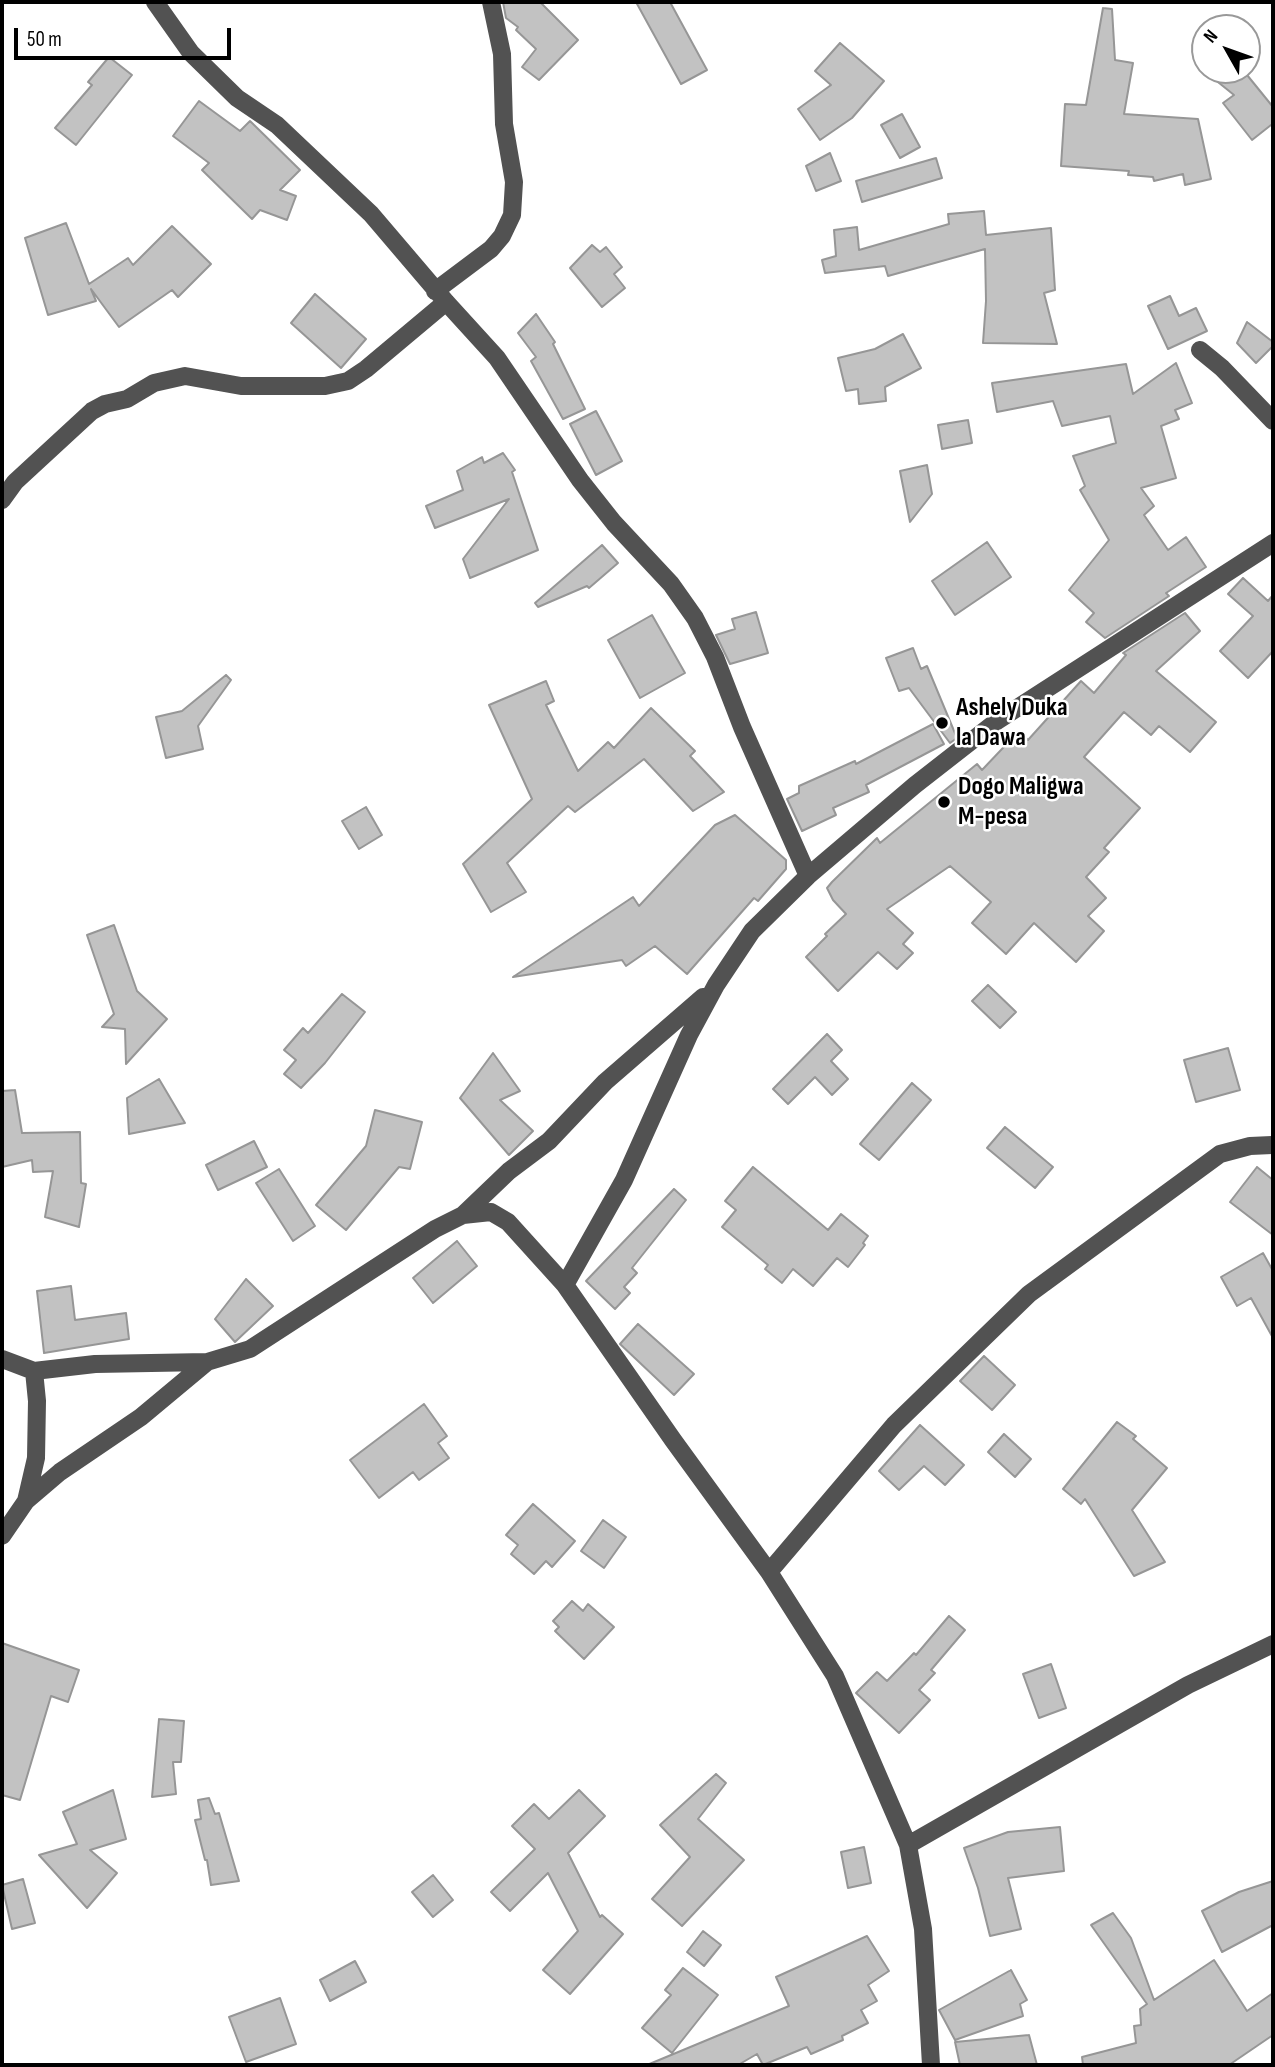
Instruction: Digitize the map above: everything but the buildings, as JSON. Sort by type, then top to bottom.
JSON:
[{"type":"street","points":[[155,2],[191,53],[237,98],[277,125],[371,214],[440,297],[497,359],[580,480],[614,523],[671,584],[695,618],[715,657],[742,727],[808,876]]},
{"type":"street","points":[[2,500],[15,482],[92,411],[105,404],[127,399],[154,383],[185,376],[241,386],[325,386],[348,381],[366,369],[492,248],[502,236],[512,215],[514,182],[504,124],[502,54],[491,2]]},
{"type":"street","points":[[1200,350],[1222,368],[1273,421]]},
{"type":"street","points":[[565,1286],[624,1180],[689,1035],[716,985],[752,932],[808,876],[915,785],[997,721],[1273,544]]},
{"type":"street","points":[[2,1359],[34,1371],[95,1364],[207,1362],[250,1349],[435,1229],[464,1214],[509,1171],[549,1141],[605,1082],[661,1036],[716,985]]},
{"type":"street","points":[[769,1572],[894,1425],[1029,1294],[1220,1154],[1250,1146],[1272,1144]]},
{"type":"street","points":[[464,1214],[491,1212],[508,1222],[565,1286],[769,1572],[835,1676],[908,1845],[923,1929],[931,2065]]},
{"type":"street","points":[[2,1536],[26,1501],[60,1472],[141,1417],[207,1362]]},
{"type":"street","points":[[26,1501],[36,1458],[37,1401],[34,1371]]},
{"type":"street","points":[[908,1845],[1188,1685],[1273,1644]]},
{"type":"place","name":"Ashely Duka la Dawa","points":[[942,723]]},
{"type":"place","name":"Dogo Maligwa M-pesa","points":[[944,802]]}]
